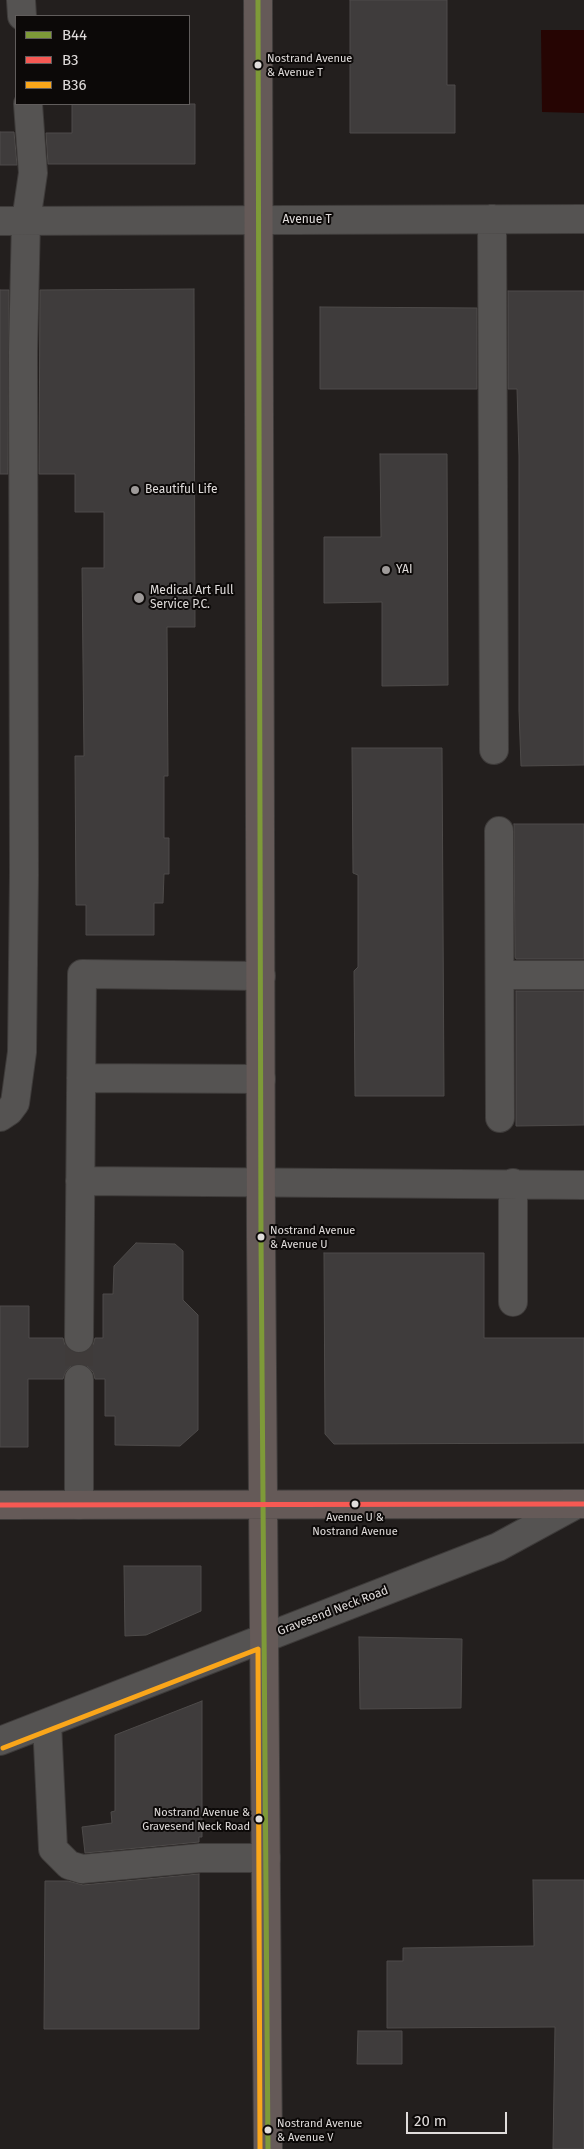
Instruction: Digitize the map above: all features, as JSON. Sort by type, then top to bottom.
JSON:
[{"type":"main road","points":[[258,0],[261,1183],[268,2149]]},
{"type":"main road","points":[[0,1505],[581,1504]]},
{"type":"street","points":[[21,0],[22,15]]},
{"type":"street","points":[[0,1117],[9,1112],[15,1103],[22,1052],[24,875],[22,352],[13,221],[32,173],[28,105]]},
{"type":"street","points":[[492,219],[494,750]]},
{"type":"street","name":"Avenue T","points":[[13,221],[584,219]]},
{"type":"street","points":[[499,831],[500,1118]]},
{"type":"street","points":[[78,1338],[82,974],[261,976]]},
{"type":"street","points":[[500,975],[584,975]]},
{"type":"street","points":[[81,1078],[261,1079]]},
{"type":"street","points":[[80,1181],[584,1185]]},
{"type":"street","points":[[513,1183],[514,1302]]},
{"type":"street","points":[[79,1379],[79,1506]]},
{"type":"street","name":"Gravesend Neck Road","points":[[0,1741],[498,1547],[581,1504]]},
{"type":"street","points":[[47,1723],[53,1849],[69,1864],[82,1869],[200,1858],[266,1858]]},
{"type":"shaded area","points":[[541,30],[584,30],[584,113],[542,112]]},
{"type":"building","points":[[350,0],[447,0],[447,85],[455,85],[455,133],[350,133]]},
{"type":"building","points":[[195,104],[195,164],[48,164],[46,133],[72,133],[72,105]]},
{"type":"building","points":[[0,132],[14,132],[17,165],[0,165]]},
{"type":"building","points":[[194,289],[195,627],[167,627],[168,776],[164,776],[164,838],[169,838],[169,874],[164,874],[163,903],[154,903],[154,935],[86,935],[86,905],[76,905],[75,756],[84,756],[82,568],[104,568],[104,512],[75,512],[75,474],[39,474],[40,290]]},
{"type":"building","points":[[0,290],[9,290],[8,474],[0,474]]},
{"type":"building","points":[[508,291],[584,291],[584,765],[521,766],[519,711],[519,456],[517,389],[508,389]]},
{"type":"building","points":[[320,307],[477,308],[477,389],[320,389]]},
{"type":"building","name":"YAI","points":[[380,454],[447,454],[448,685],[382,686],[382,602],[324,603],[324,537],[381,537]]},
{"type":"building","points":[[352,748],[442,748],[444,1096],[355,1096],[354,971],[358,967],[358,875],[353,873]]},
{"type":"building","points":[[514,824],[584,824],[584,959],[516,959]]},
{"type":"building","points":[[516,991],[584,991],[584,1125],[516,1126]]},
{"type":"building","points":[[136,1243],[175,1244],[183,1251],[183,1300],[198,1315],[198,1430],[180,1446],[115,1445],[115,1416],[105,1416],[105,1379],[95,1379],[93,1372],[87,1366],[79,1363],[72,1365],[66,1371],[63,1379],[28,1379],[28,1447],[0,1447],[0,1306],[29,1306],[29,1338],[63,1338],[65,1345],[71,1351],[78,1354],[86,1352],[93,1345],[95,1338],[103,1338],[103,1294],[113,1294],[114,1266]]},
{"type":"building","points":[[324,1253],[484,1253],[484,1338],[584,1338],[584,1443],[334,1444],[325,1434]]},
{"type":"building","points":[[124,1566],[201,1566],[201,1611],[146,1635],[125,1636]]},
{"type":"building","points":[[359,1637],[462,1639],[461,1708],[360,1709]]},
{"type":"building","points":[[202,1701],[202,1837],[199,1837],[199,1842],[85,1853],[82,1827],[112,1823],[111,1812],[115,1811],[115,1735]]},
{"type":"building","points":[[199,1874],[199,2029],[44,2029],[45,1881],[68,1881],[83,1885]]},
{"type":"building","points":[[533,1880],[584,1880],[584,2149],[553,2149],[555,2027],[387,2028],[387,1961],[403,1961],[403,1948],[534,1946]]},
{"type":"building","points":[[358,2031],[402,2031],[402,2064],[357,2064]]},
{"type":"tunnel","points":[[79,1338],[79,1379]]},
{"type":"transit line","name":"B44","points":[[258,0],[261,1237],[268,2149]]},
{"type":"transit line","name":"B3","points":[[0,1505],[584,1504]]},
{"type":"transit line","name":"B36","points":[[3,1748],[258,1649],[260,2149]]},
{"type":"place","name":"Nostrand Avenue & Avenue T","points":[[258,65]]},
{"type":"place","name":"Beautiful Life","points":[[135,490]]},
{"type":"place","name":"YAI","points":[[386,570]]},
{"type":"place","name":"Medical Art Full Service P.C.","points":[[139,598]]},
{"type":"place","name":"Nostrand Avenue & Avenue U","points":[[261,1237]]},
{"type":"place","name":"Avenue U & Nostrand Avenue","points":[[355,1504]]},
{"type":"place","name":"Nostrand Avenue & Gravesend Neck Road","points":[[259,1819]]},
{"type":"place","name":"Nostrand Avenue & Avenue V","points":[[268,2130]]}]
